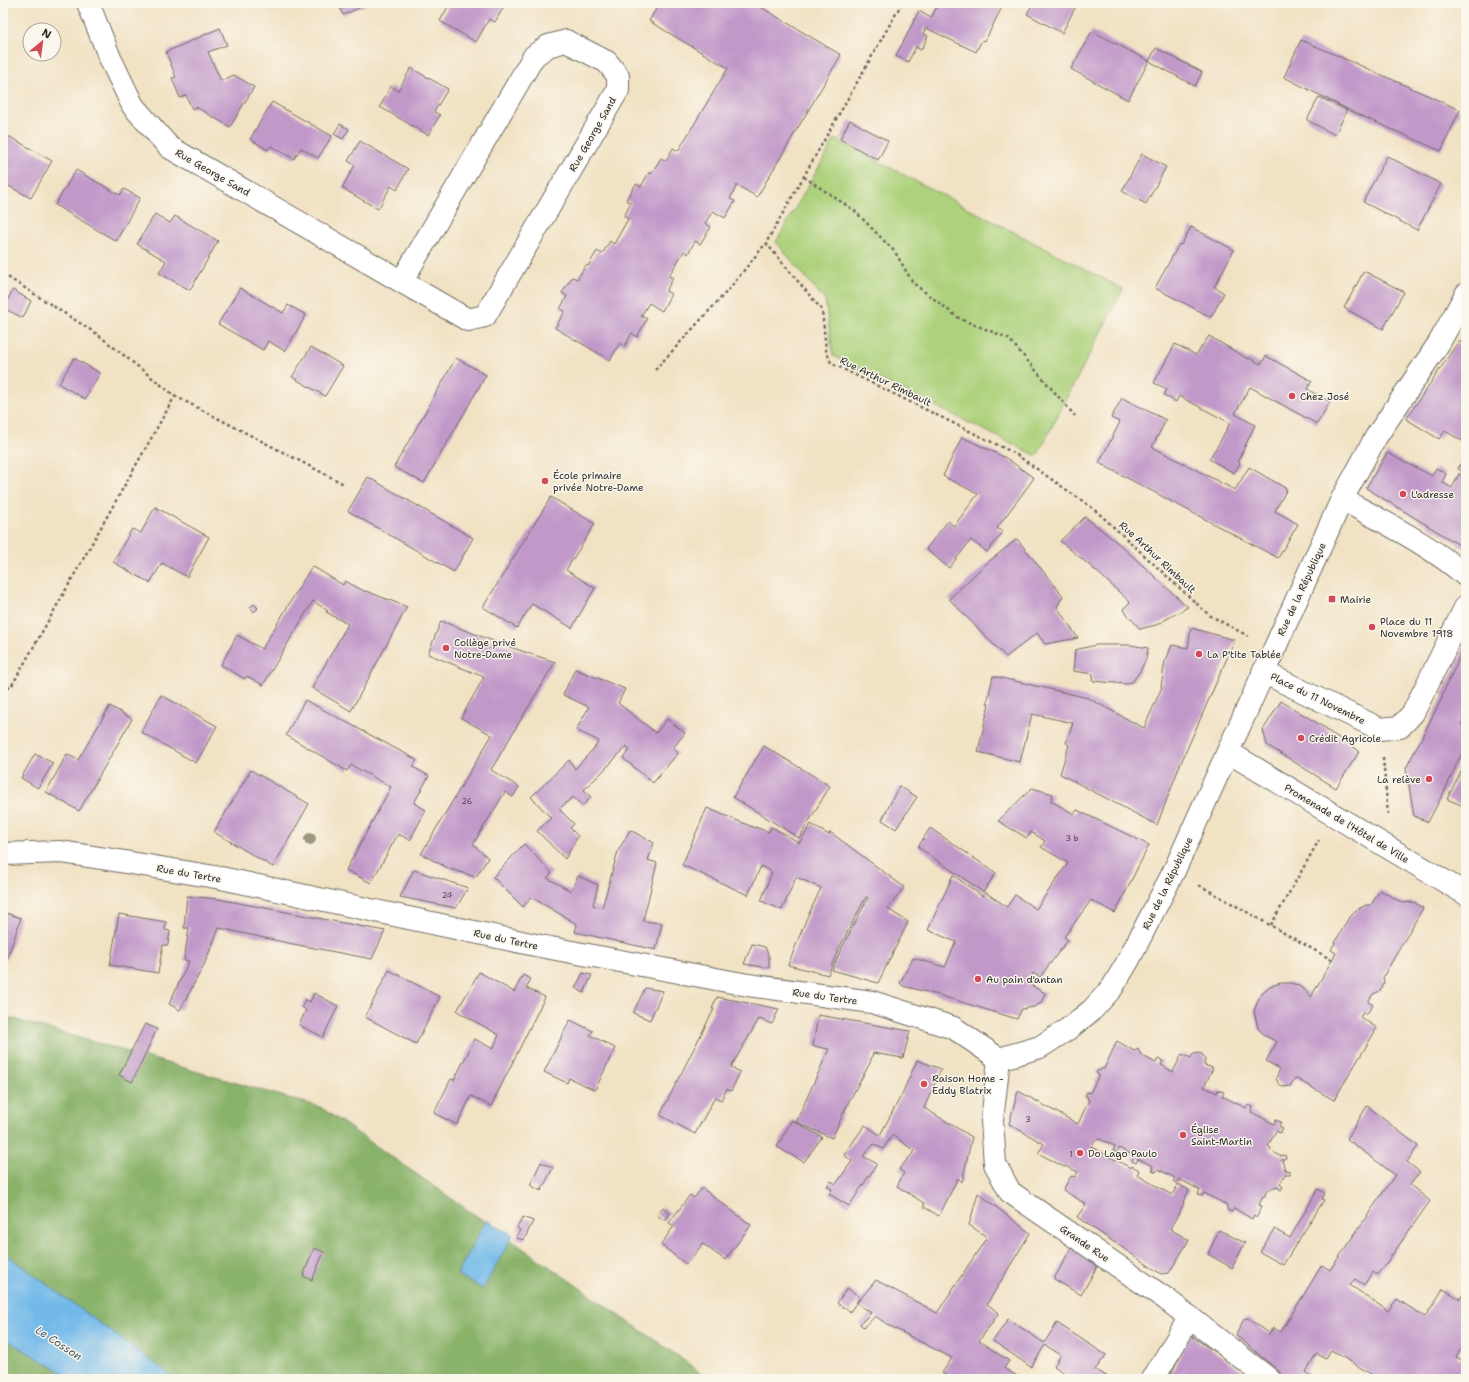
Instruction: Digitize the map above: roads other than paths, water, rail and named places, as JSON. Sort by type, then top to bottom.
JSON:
[{"type":"street","name":"Rue George Sand","points":[[88,3],[110,58],[133,106],[169,147],[468,320],[485,316],[618,90],[618,76],[607,62],[566,41],[548,46],[534,56],[402,281]]},
{"type":"street","name":"Rue de la République","points":[[999,1059],[1040,1047],[1068,1029],[1092,1010],[1112,988],[1128,961],[1174,871],[1342,499],[1376,437],[1439,343],[1466,294]]},
{"type":"street","points":[[1342,499],[1446,559],[1466,576]]},
{"type":"street","name":"Place du 11 Novembre","points":[[1263,672],[1380,729],[1400,727],[1413,712],[1466,606]]},
{"type":"street","name":"Promenade de l'Hôtel de Ville","points":[[1228,752],[1466,894]]},
{"type":"street","name":"Rue du Tertre","points":[[3,854],[61,852],[122,861],[221,878],[540,946],[748,985],[872,1002],[954,1028],[999,1059]]},
{"type":"street","name":"Grande Rue","points":[[999,1059],[992,1121],[995,1164],[1010,1192],[1166,1298],[1269,1379]]},
{"type":"street","points":[[1154,1379],[1190,1317]]},
{"type":"water","points":[[486,1220],[513,1235],[483,1289],[457,1275]]},
{"type":"water","name":"Le Cosson","points":[[3,1242],[4,1253],[176,1379],[73,1379],[3,1338]]},
{"type":"place","name":"Chez José","points":[[1292,396]]},
{"type":"place","name":"École primaire privée Notre-Dame","points":[[545,481]]},
{"type":"place","name":"L'adresse","points":[[1403,494]]},
{"type":"place","name":"Mairie","points":[[1332,599]]},
{"type":"place","name":"Place du 11 Novembre 1918","points":[[1372,627]]},
{"type":"place","name":"Collège privé Notre-Dame","points":[[446,648]]},
{"type":"place","name":"La P'tite Tablée","points":[[1199,654]]},
{"type":"place","name":"Crédit Agricole","points":[[1301,738]]},
{"type":"place","name":"La relève","points":[[1429,779]]},
{"type":"place","name":"Au pain d'antan","points":[[978,979]]},
{"type":"place","name":"Raison Home - Eddy Blatrix","points":[[924,1084]]},
{"type":"place","name":"Église Saint-Martin","points":[[1183,1135]]},
{"type":"place","name":"Do Lago Paulo","points":[[1080,1153]]}]
